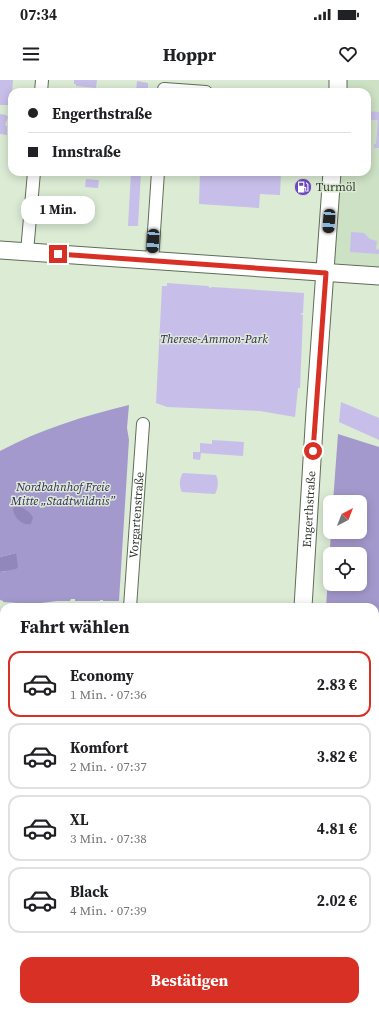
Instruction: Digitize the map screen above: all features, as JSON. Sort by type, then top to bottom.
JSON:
[{"type":"street","points":[[26,252],[34,176]]},
{"type":"street","points":[[152,261],[158,176]]},
{"type":"street","name":"Engerthstraße","points":[[303,603],[332,176]]},
{"type":"street","points":[[0,250],[379,276]]},
{"type":"street","name":"Vorgartenstraße","points":[[130,603],[142,424]]},
{"type":"shaded area","points":[[346,80],[379,80],[379,267],[333,263],[339,176],[371,176],[371,88],[345,88]]},
{"type":"shaded area","points":[[17,506],[26,510],[33,517],[31,524],[24,524],[16,518],[13,508]]},
{"type":"shaded area","points":[[16,553],[18,567],[16,569],[0,572],[0,557]]},
{"type":"green space","points":[[0,80],[13,80],[12,88],[8,88],[8,105],[0,105]]},
{"type":"green space","points":[[74,80],[97,80],[96,88],[76,86],[76,84],[74,84]]},
{"type":"green space","points":[[137,81],[148,83],[148,88],[136,88]]},
{"type":"green space","points":[[371,111],[379,112],[379,148],[374,148],[374,144],[376,144],[378,120],[371,120]]},
{"type":"green space","points":[[0,114],[8,117],[5,125],[7,126],[7,135],[0,134]]},
{"type":"green space","points":[[131,176],[141,176],[138,226],[128,226]]},
{"type":"green space","points":[[200,176],[281,176],[280,195],[260,194],[259,208],[199,204]]},
{"type":"green space","points":[[86,179],[99,180],[98,188],[85,187]]},
{"type":"green space","points":[[351,232],[364,233],[370,239],[377,241],[376,249],[379,250],[379,254],[350,252]]},
{"type":"green space","name":"Therese-Ammon-Park","points":[[167,283],[208,286],[210,288],[304,293],[303,313],[300,314],[303,315],[300,388],[298,388],[295,417],[260,411],[167,407],[156,403],[162,286],[167,286]]},
{"type":"green space","points":[[341,402],[379,418],[379,440],[339,422]]},
{"type":"green space","name":"Nordbahnhof Freie Mitte „Stadtwildnis”","points":[[129,405],[127,428],[129,440],[119,601],[75,601],[75,599],[71,599],[70,601],[18,603],[0,600],[0,572],[6,571],[16,553],[0,557],[0,451],[31,436],[63,424]]},
{"type":"green space","points":[[338,434],[379,447],[379,603],[326,603],[327,591],[367,591],[367,547],[330,547],[331,539],[367,539],[367,495],[334,495]]},
{"type":"green space","points":[[212,440],[244,442],[243,456],[201,453],[200,460],[193,459],[193,452],[200,452],[200,443],[212,444]]},
{"type":"green space","points":[[183,473],[216,475],[218,485],[215,494],[182,492],[180,482]]},
{"type":"place","name":"Turmöl","points":[[303,187]]},
{"type":"route","points":[[58,254],[326,273],[313,451]]}]
